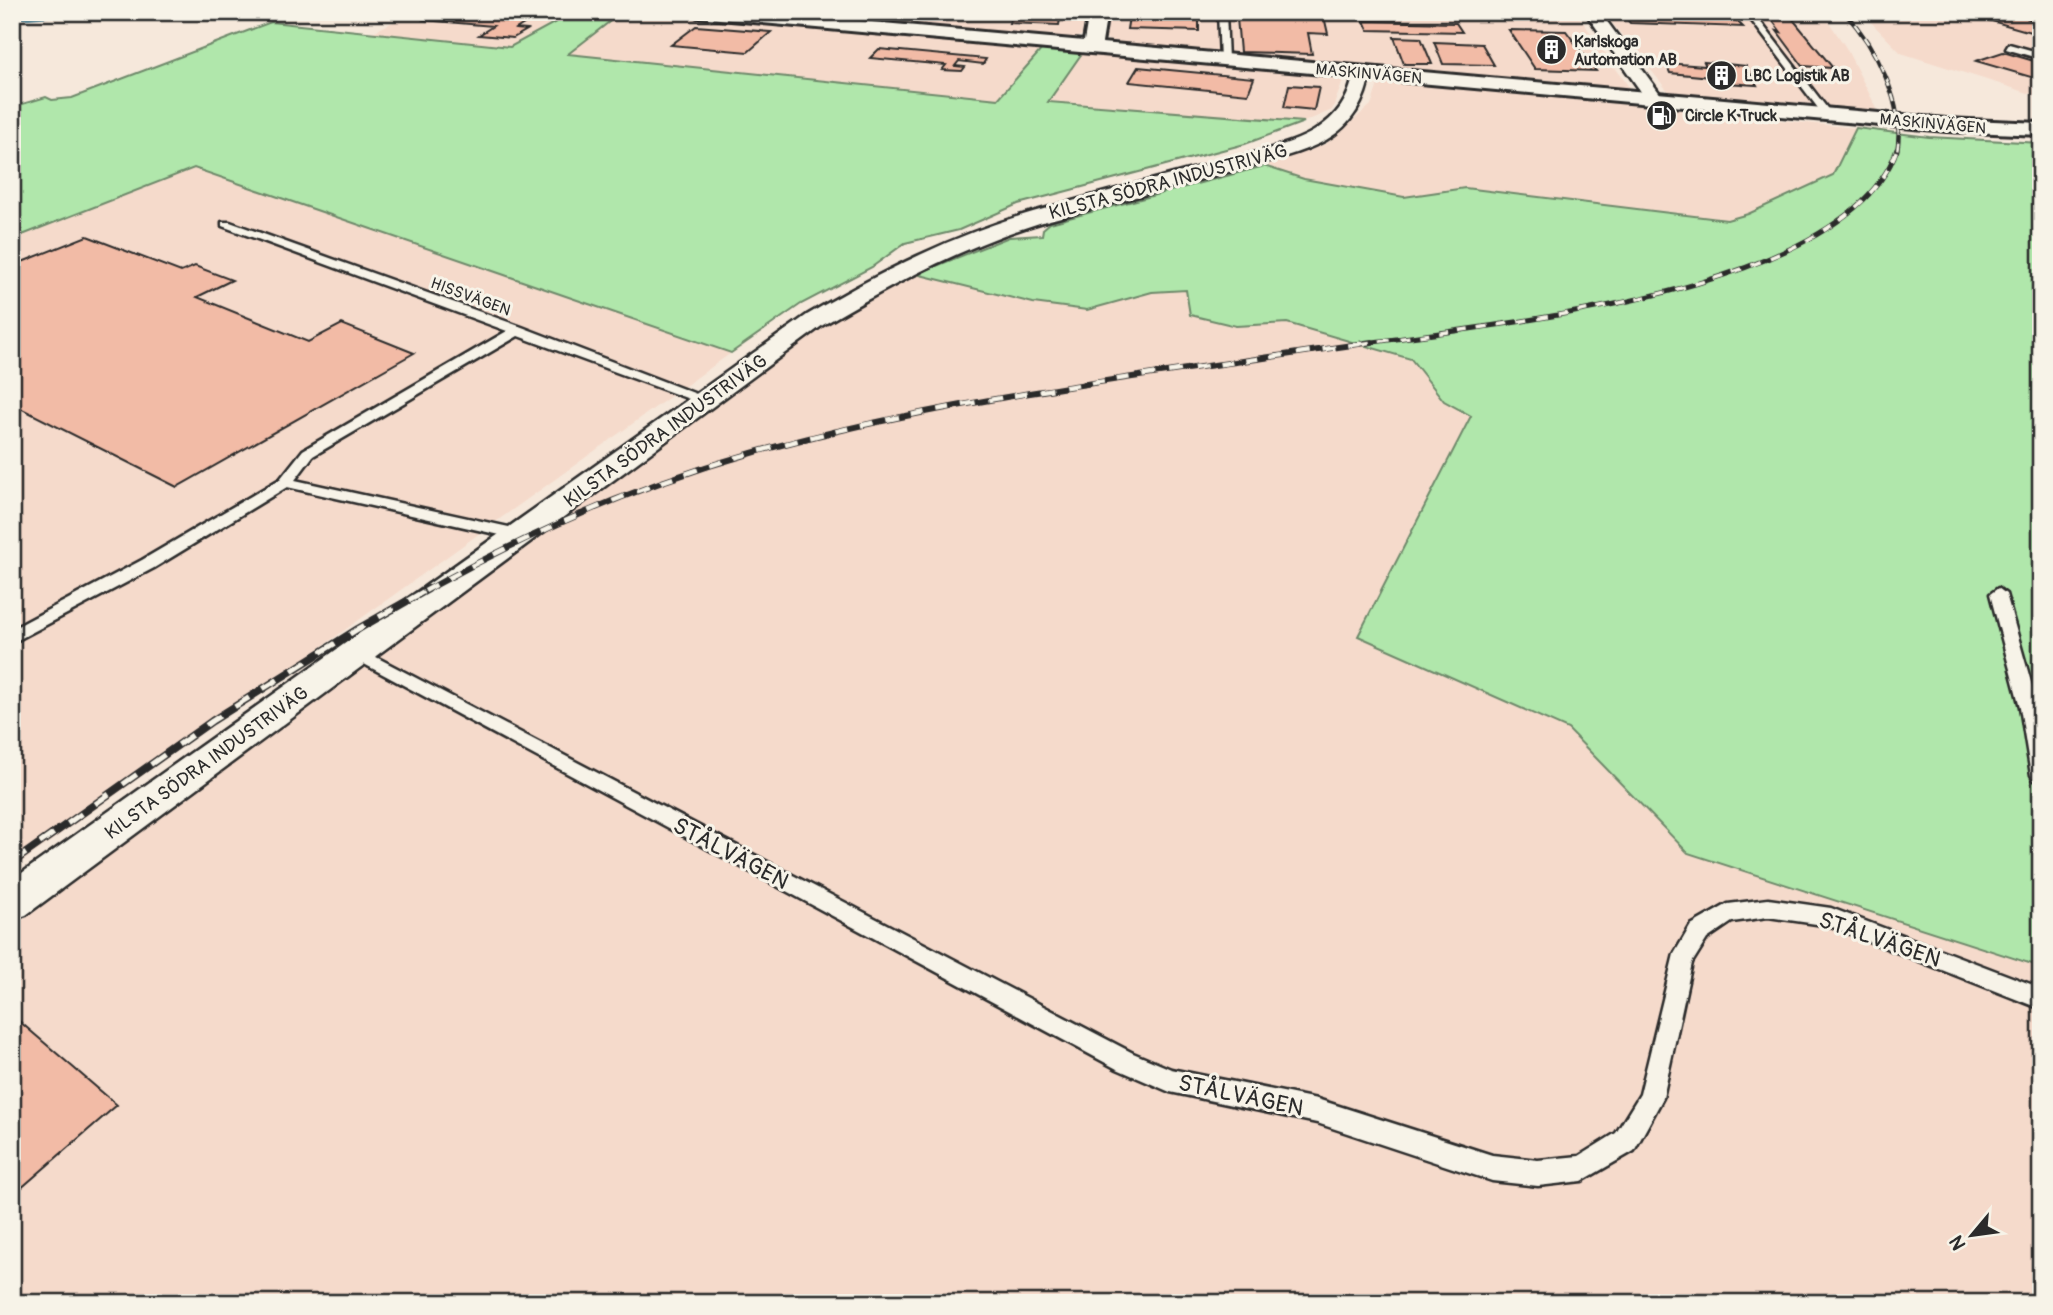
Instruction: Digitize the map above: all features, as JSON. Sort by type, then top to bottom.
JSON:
[{"type":"street","name":"MASKINVÄGEN","points":[[697,12],[795,17],[1092,48],[1981,128],[2041,129]]},
{"type":"street","points":[[1092,48],[1098,12]]},
{"type":"street","points":[[1592,12],[1656,99]]},
{"type":"street","name":"KILSTA SÖDRA INDUSTRIVÄG","points":[[12,903],[816,320],[897,273],[933,256],[1038,217],[1257,158],[1319,136],[1348,114],[1360,92],[1362,72]]},
{"type":"lane","points":[[1222,12],[1224,60]]},
{"type":"lane","points":[[1749,12],[1826,114]]},
{"type":"lane","points":[[2008,47],[2041,56]]},
{"type":"lane","name":"HISSVÄGEN","points":[[226,224],[705,400]]},
{"type":"lane","points":[[12,637],[148,564],[285,482],[308,453],[518,330]]},
{"type":"lane","points":[[285,482],[522,535]]},
{"type":"lane","points":[[1998,594],[2029,707],[2041,775]]},
{"type":"lane","name":"STÅLVÄGEN","points":[[357,653],[1125,1061],[1170,1080],[1317,1111],[1492,1168],[1538,1173],[1582,1168],[1625,1142],[1651,1098],[1682,961],[1699,932],[1728,913],[1768,908],[1830,918],[2041,999]]},
{"type":"shaded area","points":[[413,12],[574,12],[510,47],[371,33]]},
{"type":"shaded area","points":[[628,12],[1042,49],[999,99],[567,54],[618,15]]},
{"type":"shaded area","points":[[736,12],[1085,12],[1082,35],[1068,41]]},
{"type":"shaded area","points":[[1107,12],[1576,12],[1629,87],[1619,90],[1118,45],[1103,37]]},
{"type":"shaded area","points":[[1603,12],[1822,12],[1845,46],[1877,109],[1873,111],[1680,95],[1668,91]]},
{"type":"shaded area","points":[[1861,12],[2041,12],[2041,97],[1901,53]]},
{"type":"shaded area","points":[[1082,53],[1331,75],[1343,81],[1332,110],[1304,122],[1047,102]]},
{"type":"shaded area","points":[[1380,79],[1856,128],[1834,175],[1748,214],[1727,220],[1465,188],[1405,197],[1304,179],[1264,166],[1326,144],[1371,105]]},
{"type":"shaded area","points":[[194,168],[731,353],[12,869],[12,239]]},
{"type":"shaded area","points":[[916,274],[1033,303],[1087,310],[1152,292],[1186,290],[1236,326],[1287,323],[1411,359],[1444,401],[1471,416],[1358,636],[1568,729],[1688,853],[2041,967],[2041,1303],[12,1303],[12,928],[664,441],[840,314]]},
{"type":"green space","points":[[574,12],[618,15],[568,54],[998,99],[1042,49],[1082,53],[1048,102],[1304,122],[1245,144],[1018,204],[959,230],[905,243],[872,267],[801,304],[731,353],[194,168],[12,239],[12,107],[46,97],[52,100],[72,98],[271,22],[510,47]]},
{"type":"green space","points":[[1856,128],[1929,137],[2041,143],[2041,967],[1688,853],[1568,729],[1358,636],[1471,416],[1444,401],[1411,359],[1287,323],[1236,326],[1190,315],[1186,290],[1152,292],[1087,310],[1033,303],[916,274],[1009,237],[1042,235],[1043,229],[1050,223],[1264,166],[1304,179],[1404,197],[1465,188],[1727,220],[1748,214],[1833,175]]},
{"type":"building","points":[[438,12],[540,14],[516,29],[527,30],[513,38],[479,35],[493,26],[424,20]]},
{"type":"building","points":[[925,12],[962,12],[955,20],[920,16]]},
{"type":"building","points":[[1013,12],[1061,13],[1059,25],[1009,23]]},
{"type":"building","points":[[1158,12],[1190,12],[1190,19],[1199,20],[1199,31],[1127,29],[1129,17],[1158,18]]},
{"type":"building","points":[[1245,12],[1323,12],[1328,34],[1308,33],[1312,54],[1240,52],[1237,18],[1246,19]]},
{"type":"building","points":[[1621,12],[1728,12],[1743,27],[1630,23]]},
{"type":"building","points":[[1766,12],[1787,12],[1833,68],[1803,66]]},
{"type":"building","points":[[1960,12],[2041,14],[2029,19],[2041,22],[2041,35]]},
{"type":"building","points":[[1364,21],[1456,23],[1462,32],[1368,30]]},
{"type":"building","points":[[696,26],[771,32],[748,52],[671,45]]},
{"type":"building","name":"Karlskoga Automation AB","points":[[1509,30],[1566,31],[1596,71],[1535,69]]},
{"type":"building","points":[[1394,37],[1421,38],[1432,64],[1404,64]]},
{"type":"building","points":[[1434,42],[1482,44],[1494,65],[1443,64]]},
{"type":"building","points":[[879,49],[986,59],[983,64],[959,61],[955,66],[965,67],[962,71],[942,70],[946,65],[870,58]]},
{"type":"building","points":[[2003,52],[2041,63],[2041,80],[1976,61]]},
{"type":"building","name":"LBC Logistik AB","points":[[1704,62],[1746,66],[1757,85],[1713,82],[1711,77],[1670,73],[1666,63],[1706,66]]},
{"type":"building","points":[[1138,67],[1254,78],[1248,94],[1129,82]]},
{"type":"building","points":[[1289,85],[1319,87],[1314,110],[1284,107]]},
{"type":"building","points":[[87,236],[181,272],[195,266],[232,280],[197,297],[308,342],[342,324],[414,353],[177,487],[12,404],[12,266]]},
{"type":"building","points":[[12,1015],[117,1105],[12,1196]]},
{"type":"waterway","points":[[24,17],[77,12]]},
{"type":"railway","points":[[1844,12],[1867,41],[1886,77],[1897,115],[1897,151]]},
{"type":"railway","points":[[1360,344],[1575,312],[1659,294],[1740,270],[1811,238],[1865,198],[1897,149]]},
{"type":"railway","points":[[425,591],[543,531],[626,496],[710,466],[828,433],[982,401],[1372,342]]},
{"type":"railway","points":[[12,863],[212,721],[358,629],[428,589]]},
{"type":"place","name":"Karlskoga Automation AB","points":[[1551,50]]},
{"type":"place","name":"LBC Logistik AB","points":[[1721,75]]},
{"type":"place","name":"Circle K Truck","points":[[1662,115]]}]
